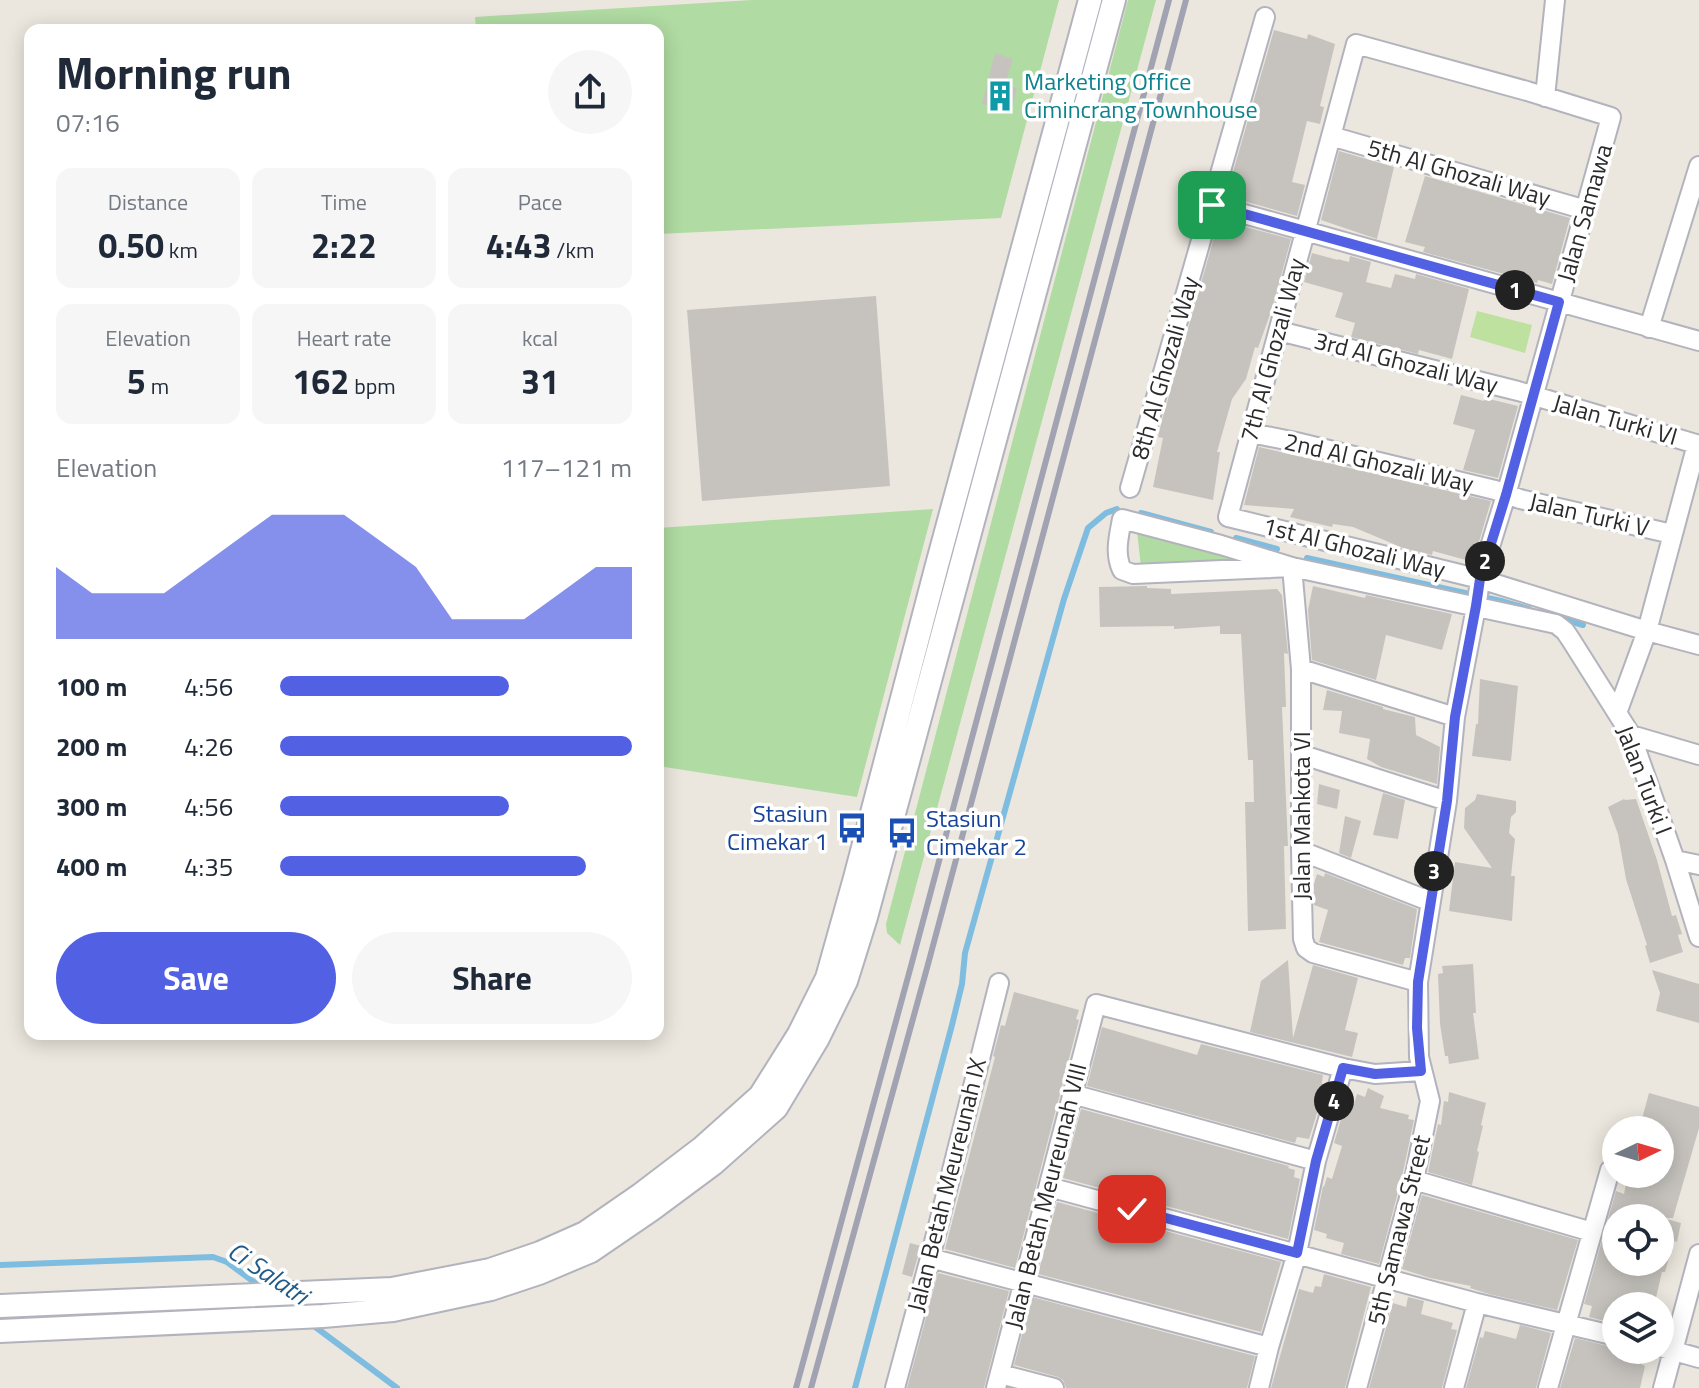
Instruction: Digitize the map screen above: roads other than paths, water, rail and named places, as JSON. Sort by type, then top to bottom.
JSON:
[{"type":"street","points":[[0,1331],[323,1316],[393,1310],[491,1289],[591,1251],[713,1164],[776,1108],[818,1038],[846,981],[866,917],[948,568],[1090,0]]},
{"type":"street","points":[[0,1306],[392,1289],[490,1270],[585,1233],[703,1147],[760,1096],[799,1034],[827,978],[1114,0]]},
{"type":"street","points":[[1545,97],[1555,0]]},
{"type":"street","name":"8th Al Ghozali Way","points":[[1130,488],[1265,17]]},
{"type":"street","name":"7th Al Ghozali Way","points":[[1228,517],[1356,44],[1545,97]]},
{"type":"street","name":"Jalan Samawa","points":[[1421,1071],[1417,1028],[1418,982],[1447,801],[1455,717],[1478,593],[1611,117],[1545,97]]},
{"type":"street","name":"5th Al Ghozali Way","points":[[1331,136],[1586,210]]},
{"type":"street","points":[[1649,328],[1699,166]]},
{"type":"street","points":[[1212,205],[1699,341]]},
{"type":"street","name":"3rd Al Ghozali Way","points":[[1279,331],[1533,396]]},
{"type":"street","name":"Jalan Turki VI","points":[[1533,396],[1698,445]]},
{"type":"street","name":"2nd Al Ghozali Way","points":[[1251,433],[1506,495]]},
{"type":"street","points":[[1617,713],[1647,631],[1698,445]]},
{"type":"street","name":"Jalan Turki V","points":[[1506,495],[1672,534]]},
{"type":"street","name":"1st Al Ghozali Way","points":[[1228,517],[1478,593]]},
{"type":"street","points":[[1292,567],[1133,574],[1122,570],[1118,562],[1122,519],[1292,567],[1478,593],[1699,645]]},
{"type":"street","name":"Jalan Mahkota VI","points":[[1292,567],[1301,669],[1303,939],[1306,948],[1313,953],[1418,982]]},
{"type":"street","name":"Jalan Turki I","points":[[1478,593],[1556,624],[1565,631],[1631,735],[1699,937]]},
{"type":"street","points":[[1301,669],[1455,717]]},
{"type":"street","points":[[1631,735],[1699,755]]},
{"type":"street","points":[[1303,755],[1447,801]]},
{"type":"street","points":[[1301,851],[1429,901]]},
{"type":"street","points":[[1675,860],[1699,865]]},
{"type":"street","name":"Jalan Betah Meureunah IX","points":[[895,1388],[999,983]]},
{"type":"street","name":"Jalan Betah Meureunah VIII","points":[[998,1381],[1096,1004],[1343,1068]]},
{"type":"street","points":[[1259,1388],[1297,1253],[1316,1161],[1343,1068],[1375,1074],[1421,1071]]},
{"type":"street","name":"5th Samawa Street","points":[[1357,1388],[1414,1180],[1430,1101],[1421,1071]]},
{"type":"street","points":[[1072,1094],[1316,1161]]},
{"type":"street","points":[[1414,1180],[1594,1226]]},
{"type":"street","points":[[1049,1187],[1477,1303],[1602,1332]]},
{"type":"street","points":[[1548,1388],[1605,1188]]},
{"type":"street","points":[[1674,1326],[1699,1254]]},
{"type":"street","points":[[930,1258],[1269,1347]]},
{"type":"street","points":[[253,1319],[256,1295]]},
{"type":"street","points":[[1454,1388],[1477,1303]]},
{"type":"street","points":[[1674,1351],[1699,1358]]},
{"type":"street","points":[[1663,1388],[1665,1364]]},
{"type":"street","points":[[998,1381],[1054,1388]]},
{"type":"waterway","points":[[855,1388],[952,1025],[962,984],[965,953],[1064,599],[1088,528],[1106,513],[1117,509]]},
{"type":"waterway","points":[[1141,513],[1211,532]]},
{"type":"waterway","points":[[1236,538],[1277,549]]},
{"type":"waterway","points":[[1307,558],[1529,609]]},
{"type":"waterway","points":[[1559,618],[1583,625]]},
{"type":"waterway","name":"Ci Salatri","points":[[0,1265],[213,1257],[227,1262],[262,1288]]},
{"type":"waterway","name":"Ci Salatri","points":[[310,1323],[397,1388]]},
{"type":"railway","points":[[796,1388],[1169,0]]},
{"type":"railway","points":[[811,1388],[927,968],[1186,0]]},
{"type":"place","name":"Marketing Office Cimincrang Townhouse","points":[[1000,96]]},
{"type":"place","name":"Stasiun Cimekar 1","points":[[852,828]]},
{"type":"place","name":"Stasiun Cimekar 2","points":[[902,833]]}]
